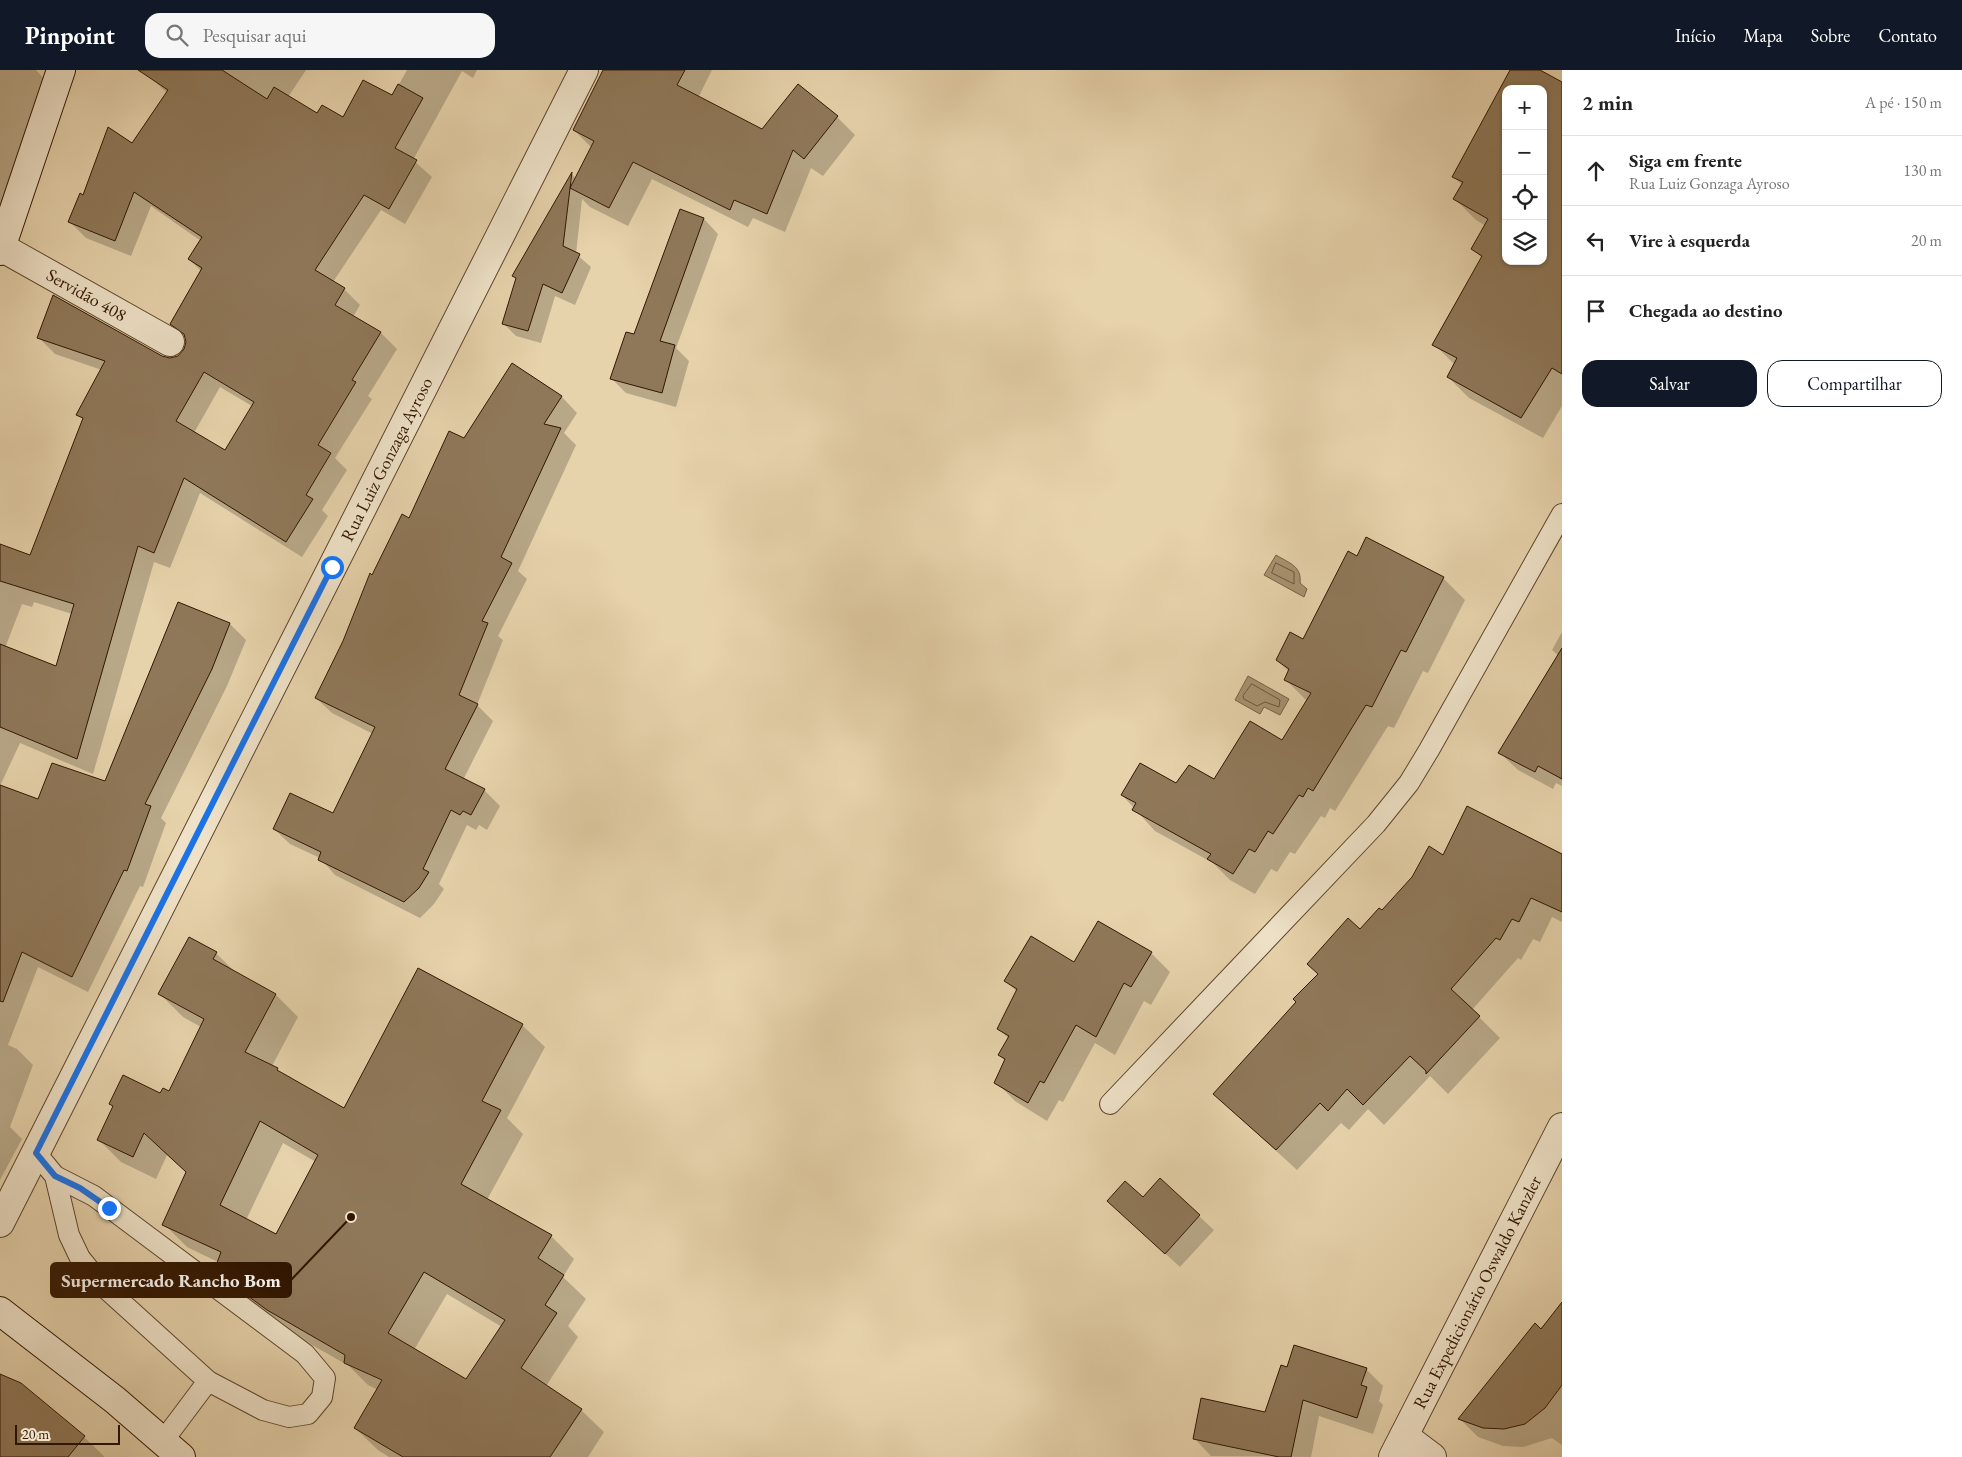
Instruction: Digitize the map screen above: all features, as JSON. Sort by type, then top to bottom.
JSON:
[{"type":"street","points":[[1,249],[62,70]]},
{"type":"street","name":"Rua Luiz Gonzaga Ayroso","points":[[0,1223],[584,70]]},
{"type":"street","name":"Servidão 408","points":[[1,249],[170,342]]},
{"type":"street","name":"Rua Expedicionário Oswaldo Kanzler","points":[[1398,1446],[1562,1127]]},
{"type":"street","points":[[0,1311],[114,1400],[172,1449]]},
{"type":"street","points":[[1398,1446],[1432,1457]]},
{"type":"lane","points":[[1110,1104],[1376,824],[1409,783],[1562,514]]},
{"type":"lane","points":[[36,1153],[55,1176],[80,1188],[109,1208],[305,1354],[325,1378],[322,1397],[308,1414],[289,1417],[263,1410],[208,1381],[101,1284],[80,1258],[69,1234],[55,1176]]},
{"type":"lane","points":[[172,1449],[208,1381]]},
{"type":"water","points":[[1276,555],[1297,569],[1300,583],[1307,589],[1304,597],[1264,575]]},
{"type":"water","points":[[1248,676],[1289,699],[1280,715],[1264,707],[1260,714],[1235,700]]},
{"type":"building","points":[[138,70],[222,70],[267,99],[274,87],[317,113],[322,105],[343,117],[363,80],[392,95],[398,84],[423,98],[395,148],[417,160],[389,209],[364,195],[315,270],[345,288],[335,305],[381,332],[352,380],[356,382],[318,445],[331,453],[306,495],[313,499],[286,542],[184,478],[154,553],[138,546],[77,759],[0,727],[0,644],[56,666],[74,604],[0,581],[0,544],[30,555],[83,418],[76,415],[105,361],[37,338],[53,295],[162,356],[170,358],[178,356],[184,349],[186,342],[184,334],[170,324],[202,268],[188,259],[202,237],[134,192],[115,241],[68,222],[80,193],[83,195],[108,127],[132,143],[168,90]],"holes":[[[204,372],[254,402],[225,450],[176,421]]]},
{"type":"building","points":[[603,70],[685,70],[677,85],[762,129],[798,84],[838,116],[804,159],[793,150],[767,214],[734,200],[730,210],[633,162],[609,208],[570,188],[594,141],[573,130]]},
{"type":"building","points":[[1510,70],[1540,70],[1562,82],[1562,374],[1552,368],[1521,418],[1447,377],[1457,358],[1432,345],[1482,256],[1471,249],[1488,219],[1453,199],[1463,182],[1452,177]]},
{"type":"building","points":[[572,172],[563,246],[580,254],[562,293],[543,284],[528,331],[502,324],[516,278],[512,276]]},
{"type":"building","points":[[680,209],[704,218],[660,341],[675,345],[662,393],[610,379],[626,332],[634,334]]},
{"type":"building","points":[[512,363],[562,396],[544,424],[561,428],[501,557],[512,563],[482,621],[488,623],[459,695],[478,704],[445,769],[485,789],[471,815],[463,811],[460,815],[451,810],[423,869],[429,872],[419,888],[404,902],[318,860],[321,852],[273,829],[290,793],[333,813],[375,727],[315,698],[343,641],[370,573],[372,575],[402,514],[409,518],[449,431],[464,438]]},
{"type":"building","points":[[1366,537],[1444,577],[1406,652],[1401,650],[1372,707],[1366,705],[1313,791],[1308,788],[1303,797],[1299,795],[1273,834],[1268,831],[1255,852],[1249,849],[1233,874],[1207,859],[1211,854],[1132,810],[1136,803],[1121,795],[1140,763],[1176,783],[1189,765],[1214,779],[1250,721],[1282,740],[1311,693],[1284,680],[1289,669],[1276,660],[1290,632],[1303,639],[1348,551],[1357,556]]},
{"type":"building","points":[[178,602],[230,623],[212,669],[145,804],[151,806],[127,871],[124,870],[72,977],[22,952],[3,1002],[0,1001],[0,785],[38,799],[52,763],[105,781]]},
{"type":"building","points":[[1562,648],[1562,779],[1538,766],[1535,772],[1498,753]]},
{"type":"building","points":[[1467,806],[1562,854],[1562,912],[1531,898],[1519,922],[1512,919],[1500,940],[1496,938],[1451,989],[1480,1016],[1426,1074],[1426,1071],[1410,1056],[1363,1105],[1347,1089],[1328,1111],[1320,1103],[1276,1150],[1213,1094],[1296,1002],[1293,999],[1318,974],[1307,964],[1348,918],[1360,929],[1379,908],[1382,910],[1412,877],[1429,846],[1443,855]]},
{"type":"building","points":[[1098,921],[1152,952],[1131,987],[1124,983],[1096,1037],[1076,1025],[1044,1083],[1040,1081],[1028,1103],[994,1083],[1005,1059],[998,1055],[1009,1036],[997,1029],[1017,989],[1004,981],[1031,936],[1074,962]]},
{"type":"building","points":[[189,937],[217,952],[213,959],[276,994],[245,1052],[278,1068],[277,1070],[344,1108],[418,968],[523,1024],[482,1101],[501,1110],[461,1184],[552,1235],[538,1258],[564,1275],[545,1305],[557,1313],[521,1368],[582,1409],[550,1457],[403,1457],[354,1428],[382,1380],[344,1363],[345,1355],[267,1310],[214,1271],[221,1252],[162,1225],[186,1172],[144,1133],[133,1157],[97,1140],[113,1106],[109,1104],[123,1075],[160,1093],[163,1088],[169,1091],[204,1019],[158,994]],"holes":[[[260,1121],[318,1155],[276,1234],[220,1205]],[[424,1272],[505,1320],[466,1379],[388,1333]]]},
{"type":"building","points":[[1160,1178],[1200,1215],[1165,1254],[1107,1201],[1125,1181],[1143,1197]]},
{"type":"building","points":[[1562,1302],[1562,1385],[1545,1408],[1525,1424],[1504,1429],[1483,1428],[1458,1419],[1535,1323],[1541,1329]]},
{"type":"building","points":[[1294,1345],[1367,1368],[1361,1385],[1367,1387],[1357,1418],[1303,1400],[1291,1457],[1279,1457],[1193,1439],[1201,1398],[1265,1412],[1281,1365],[1287,1367]]},
{"type":"building","points":[[0,1374],[21,1383],[85,1436],[68,1457],[0,1457]]},
{"type":"place","name":"Supermercado Rancho Bom","points":[[351,1217]]},
{"type":"route","points":[[109,1208],[94,1196],[55,1176],[36,1153],[332,567]]}]
